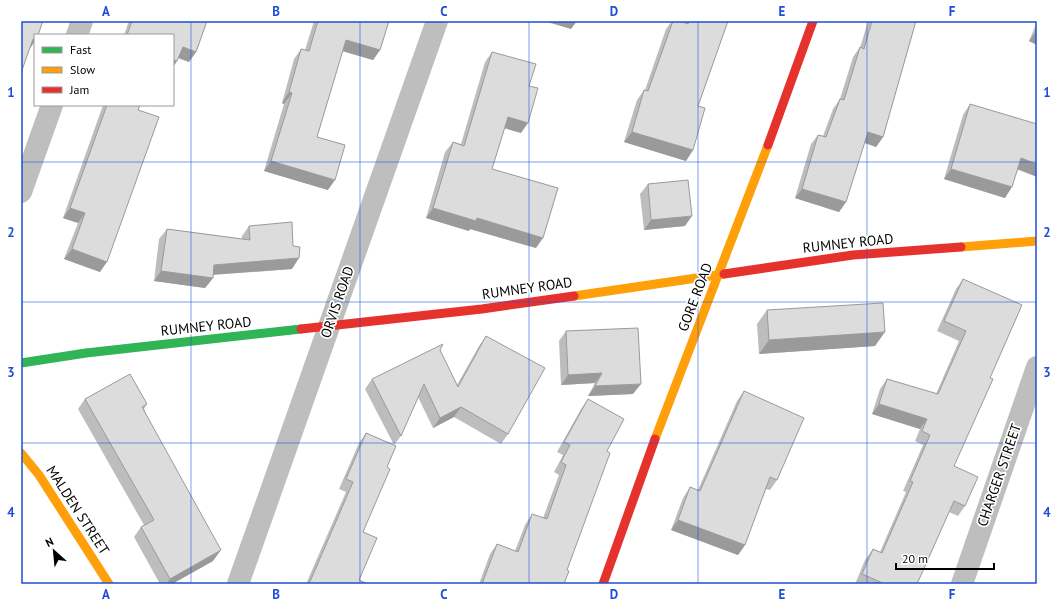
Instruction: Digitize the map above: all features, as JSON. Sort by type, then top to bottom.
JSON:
[{"type":"street","points":[[77,34],[82,21]]},
{"type":"street","name":"ORVIS ROAD","points":[[238,584],[437,21]]},
{"type":"street","name":"GORE ROAD","points":[[603,584],[662,420],[750,196],[813,21]]},
{"type":"street","points":[[21,192],[52,106]]},
{"type":"street","name":"RUMNEY ROAD","points":[[21,363],[86,353],[482,309],[852,255],[1037,241]]},
{"type":"street","name":"CHARGER STREET","points":[[962,584],[1037,368]]},
{"type":"street","name":"MALDEN STREET","points":[[21,453],[39,475],[108,584]]},
{"type":"building","points":[[21,21],[43,21],[38,34],[34,34],[34,39],[21,73]]},
{"type":"building","points":[[132,21],[207,21],[196,52],[183,47],[177,61],[174,60],[174,34],[127,34]]},
{"type":"building","points":[[318,21],[389,21],[380,50],[346,40],[317,137],[345,145],[335,180],[271,161],[292,93],[289,92],[301,49],[309,51]]},
{"type":"building","points":[[673,21],[680,21],[688,24],[689,21],[728,21],[698,106],[705,108],[693,150],[632,132],[644,90],[648,91]]},
{"type":"building","points":[[872,21],[916,21],[883,137],[868,132],[846,202],[802,189],[818,135],[826,137],[840,99],[844,100],[860,47],[864,49]]},
{"type":"building","points":[[492,52],[536,64],[529,86],[538,88],[528,123],[508,117],[492,169],[558,188],[543,238],[477,218],[476,221],[433,208],[453,142],[464,146]]},
{"type":"building","points":[[970,104],[1037,124],[1037,164],[1021,158],[1012,187],[951,169]]},
{"type":"building","points":[[107,106],[140,106],[138,110],[159,117],[107,262],[72,249],[85,213],[70,208]]},
{"type":"building","points":[[688,180],[692,216],[651,220],[648,184]]},
{"type":"building","points":[[292,222],[293,246],[300,247],[299,258],[214,265],[213,278],[161,271],[167,229],[250,240],[249,226]]},
{"type":"building","points":[[963,279],[1022,305],[990,378],[993,379],[954,466],[978,477],[965,506],[954,501],[917,584],[885,584],[862,574],[873,549],[882,553],[913,482],[910,481],[930,435],[922,431],[927,419],[879,404],[887,379],[938,394],[966,331],[944,321]]},
{"type":"building","points":[[883,303],[885,332],[769,340],[767,310]]},
{"type":"building","points":[[638,328],[641,384],[595,386],[602,373],[568,375],[566,331]]},
{"type":"building","points":[[486,336],[545,368],[508,434],[461,407],[440,418],[424,384],[401,436],[372,379],[443,344],[440,350],[458,387]]},
{"type":"building","points":[[130,374],[147,404],[142,407],[221,550],[170,579],[141,527],[154,520],[85,399]]},
{"type":"building","points":[[744,391],[804,418],[777,480],[770,477],[745,545],[678,520],[690,487],[700,491]]},
{"type":"building","points":[[588,399],[624,419],[607,451],[610,453],[567,570],[569,571],[564,584],[482,584],[497,544],[518,552],[532,514],[547,519],[566,465],[561,462],[570,445],[564,442]]},
{"type":"building","points":[[366,433],[396,446],[387,467],[390,469],[363,532],[377,538],[359,580],[366,583],[309,584],[353,482],[346,479]]},
{"type":"traffic: fast","points":[[21,363],[86,353],[301,329]]},
{"type":"traffic: slow","points":[[655,439],[768,145]]},
{"type":"traffic: slow","points":[[961,247],[1037,241]]},
{"type":"traffic: slow","points":[[574,296],[724,274]]},
{"type":"traffic: slow","points":[[21,453],[39,475],[109,584]]},
{"type":"traffic: jam","points":[[768,145],[813,21]]},
{"type":"traffic: jam","points":[[724,274],[853,255],[961,247]]},
{"type":"traffic: jam","points":[[301,329],[482,309],[574,296]]},
{"type":"traffic: jam","points":[[603,584],[655,439]]}]
